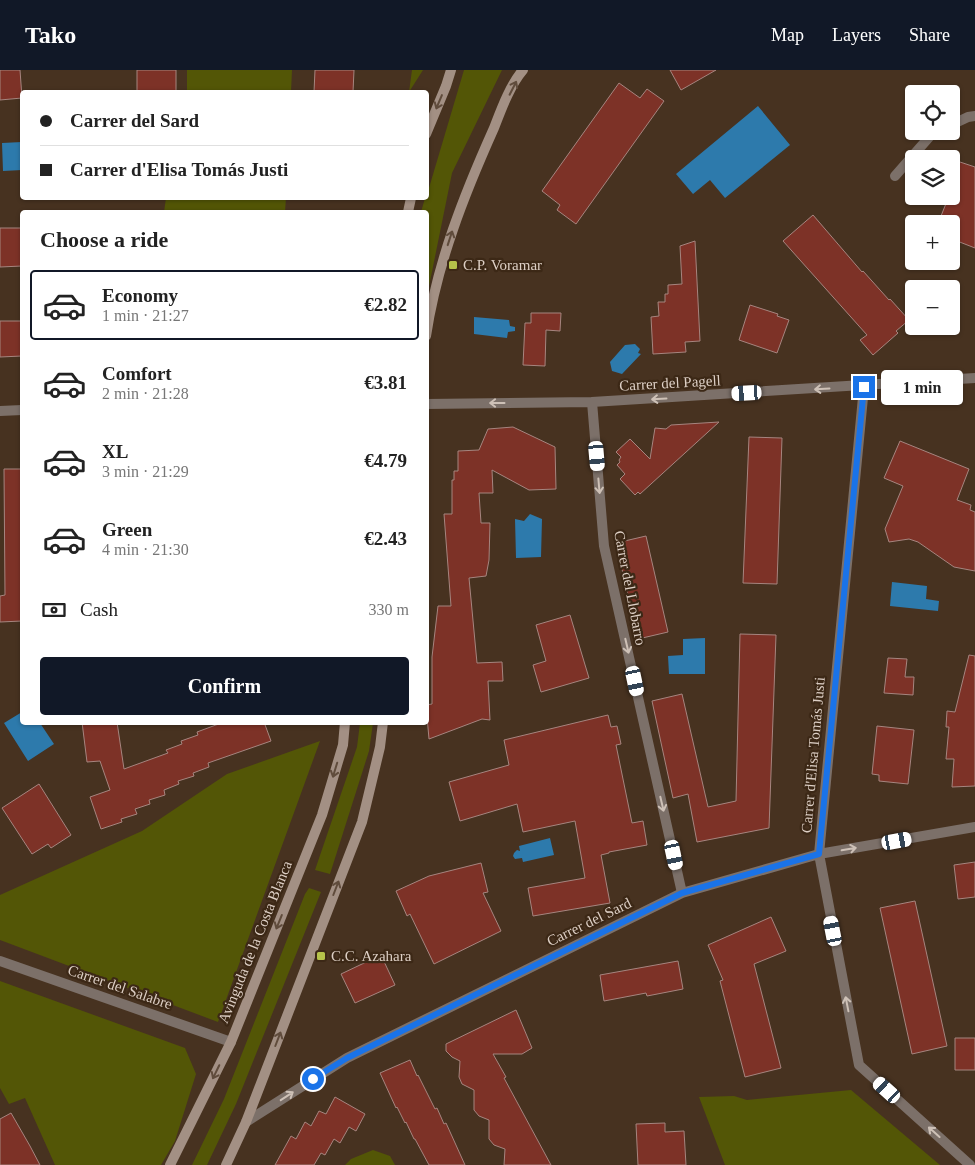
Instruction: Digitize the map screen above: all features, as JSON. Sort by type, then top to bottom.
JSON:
[{"type":"street","points":[[429,127],[451,70]]},
{"type":"street","points":[[429,317],[449,238],[471,178],[503,106],[523,70]]},
{"type":"street","points":[[960,121],[975,116]]},
{"type":"street","points":[[895,176],[927,140]]},
{"type":"street","name":"Carrer del Pagell","points":[[429,404],[592,402],[864,387],[975,378]]},
{"type":"street","name":"Carrer d'Elisa Tomás Justi","points":[[864,387],[819,854],[859,1065],[970,1165]]},
{"type":"street","name":"Carrer del Llobarro","points":[[592,402],[604,546],[682,893]]},
{"type":"street","points":[[0,411],[20,410]]},
{"type":"street","name":"Avinguda de la Costa Blanca","points":[[170,1165],[231,1042],[322,815],[343,745],[345,725]]},
{"type":"street","points":[[226,1165],[246,1122],[362,822],[380,747],[383,725]]},
{"type":"street","name":"Carrer del Sard","points":[[246,1122],[347,1058],[682,893],[819,854],[975,827]]},
{"type":"street","name":"Carrer del Salabre","points":[[0,961],[231,1042]]},
{"type":"shaded area","points":[[187,70],[292,70],[291,90],[187,90]]},
{"type":"shaded area","points":[[412,70],[423,70],[410,90]]},
{"type":"shaded area","points":[[464,70],[502,70],[452,173],[429,286],[429,210],[422,210],[424,200],[429,200],[429,188]]},
{"type":"shaded area","points":[[166,200],[286,200],[285,210],[164,210]]},
{"type":"shaded area","points":[[360,725],[373,725],[369,751],[330,874],[315,870],[357,747]]},
{"type":"shaded area","points":[[320,741],[218,1022],[0,940],[0,895],[142,831],[227,774]]},
{"type":"shaded area","points":[[309,888],[321,892],[236,1104],[207,1165],[192,1165],[224,1099]]},
{"type":"shaded area","points":[[0,981],[185,1048],[196,1074],[175,1141],[161,1165],[55,1165],[25,1098],[9,1104],[0,1088]]},
{"type":"shaded area","points":[[851,1090],[940,1165],[725,1165],[699,1097],[734,1096],[747,1100]]},
{"type":"shaded area","points":[[373,1150],[390,1156],[395,1165],[345,1165],[351,1159]]},
{"type":"water","points":[[758,106],[790,145],[725,198],[710,180],[693,194],[676,174]]},
{"type":"water","points":[[20,142],[20,170],[3,171],[2,143]]},
{"type":"water","points":[[474,317],[509,320],[510,326],[515,327],[515,331],[508,332],[507,338],[474,334]]},
{"type":"water","points":[[635,344],[640,349],[638,353],[641,354],[622,374],[612,371],[610,362],[625,345]]},
{"type":"water","points":[[530,514],[542,519],[541,557],[516,558],[515,519],[524,521]]},
{"type":"water","points":[[892,582],[927,586],[926,599],[939,601],[938,611],[890,606]]},
{"type":"water","points":[[705,638],[705,674],[669,674],[668,656],[683,655],[683,639]]},
{"type":"water","points":[[20,713],[20,725],[41,725],[54,744],[28,761],[4,723]]},
{"type":"water","points":[[550,838],[554,855],[523,862],[522,858],[515,859],[513,856],[517,850],[520,851],[519,846]]},
{"type":"building","points":[[0,70],[20,70],[20,98],[0,100]]},
{"type":"building","points":[[137,70],[176,70],[176,90],[137,90]]},
{"type":"building","points":[[315,70],[354,70],[353,90],[314,90]]},
{"type":"building","points":[[670,70],[716,70],[681,90]]},
{"type":"building","points":[[619,83],[640,98],[647,89],[664,101],[576,224],[557,210],[560,205],[542,191]]},
{"type":"building","points":[[960,162],[975,167],[975,248],[960,242],[960,215],[941,215],[945,205],[960,205]]},
{"type":"building","points":[[813,215],[862,272],[905,316],[905,323],[896,331],[898,333],[873,355],[860,340],[867,335],[783,241]]},
{"type":"building","points":[[0,228],[20,228],[20,266],[0,267]]},
{"type":"building","points":[[695,241],[700,341],[685,342],[686,352],[653,354],[651,317],[659,316],[658,302],[665,302],[665,294],[668,294],[668,285],[682,284],[680,246]]},
{"type":"building","points":[[750,305],[778,314],[777,316],[789,320],[777,353],[739,340]]},
{"type":"building","points":[[531,313],[561,313],[560,331],[546,330],[545,366],[523,365],[525,323],[531,323]]},
{"type":"building","points":[[0,321],[20,321],[20,356],[0,357]]},
{"type":"building","points":[[719,422],[640,494],[638,492],[635,495],[620,479],[625,474],[617,465],[621,457],[616,452],[630,439],[650,459],[655,428],[666,429],[671,425]]},
{"type":"building","points":[[513,427],[555,447],[556,489],[529,490],[492,470],[493,493],[479,493],[481,523],[490,523],[489,560],[486,576],[469,578],[477,663],[502,662],[503,681],[488,681],[490,720],[482,719],[429,739],[428,725],[429,704],[432,704],[432,657],[438,606],[451,606],[444,514],[452,514],[452,480],[454,480],[454,471],[458,471],[458,451],[479,450],[488,429]]},
{"type":"building","points":[[749,437],[782,438],[777,584],[743,583]]},
{"type":"building","points":[[900,441],[969,469],[957,500],[971,505],[970,510],[975,512],[975,571],[954,567],[918,542],[909,539],[889,542],[885,529],[903,486],[884,478]]},
{"type":"building","points":[[4,469],[20,469],[20,621],[0,622],[0,596],[5,595]]},
{"type":"building","points":[[646,536],[668,632],[638,639],[616,543]]},
{"type":"building","points":[[570,615],[589,678],[541,692],[533,665],[546,661],[536,625]]},
{"type":"building","points":[[740,634],[776,635],[769,828],[697,842],[688,794],[673,798],[652,701],[682,694],[708,807],[736,801]]},
{"type":"building","points":[[969,655],[975,656],[975,786],[952,787],[954,759],[946,759],[949,727],[946,727],[947,711],[955,712]]},
{"type":"building","points":[[888,658],[907,659],[905,677],[914,677],[913,695],[884,693]]},
{"type":"building","points":[[608,715],[611,727],[617,726],[621,744],[616,745],[632,823],[643,821],[647,845],[601,855],[610,903],[533,916],[528,888],[585,878],[575,821],[523,832],[517,804],[460,821],[449,782],[509,765],[504,740]]},
{"type":"building","points":[[82,725],[117,725],[124,769],[168,753],[166,750],[182,744],[181,741],[198,735],[197,732],[216,725],[265,725],[271,741],[208,763],[209,767],[193,773],[194,776],[178,781],[179,784],[164,790],[165,795],[149,800],[150,804],[135,809],[137,814],[121,819],[122,822],[101,829],[90,797],[110,790],[100,761],[87,762]]},
{"type":"building","points":[[877,726],[914,730],[908,784],[879,781],[879,775],[872,774]]},
{"type":"building","points":[[39,784],[71,835],[51,848],[48,844],[32,854],[2,808]]},
{"type":"building","points":[[975,862],[975,897],[958,899],[954,865]]},
{"type":"building","points":[[481,863],[488,892],[483,893],[501,931],[434,964],[410,914],[407,916],[396,891],[429,876]]},
{"type":"building","points":[[915,901],[947,1046],[912,1054],[880,908]]},
{"type":"building","points":[[771,917],[786,951],[754,964],[781,1068],[745,1077],[720,981],[723,980],[708,945]]},
{"type":"building","points":[[381,955],[395,985],[355,1003],[341,974]]},
{"type":"building","points":[[678,961],[683,989],[647,996],[646,993],[604,1001],[600,975]]},
{"type":"building","points":[[516,1010],[532,1048],[522,1054],[493,1054],[551,1165],[504,1165],[505,1149],[494,1145],[489,1139],[489,1120],[479,1116],[474,1110],[474,1090],[462,1084],[459,1077],[460,1061],[446,1051],[446,1044]]},
{"type":"building","points":[[955,1038],[975,1038],[975,1070],[955,1070]]},
{"type":"building","points":[[410,1060],[435,1109],[437,1108],[444,1124],[446,1123],[465,1165],[429,1165],[406,1122],[396,1108],[380,1073]]},
{"type":"building","points":[[335,1097],[365,1114],[356,1131],[349,1127],[340,1143],[334,1139],[325,1155],[321,1153],[314,1165],[275,1165],[291,1136],[296,1139],[305,1122],[311,1126],[319,1111],[326,1114]]},
{"type":"building","points":[[11,1113],[40,1165],[0,1165],[0,1119]]},
{"type":"building","points":[[665,1123],[665,1132],[684,1131],[686,1165],[638,1165],[636,1124]]},
{"type":"place","name":"C.P. Voramar","points":[[453,265]]},
{"type":"place","name":"C.C. Azahara","points":[[321,956]]},
{"type":"route","points":[[313,1079],[347,1058],[682,893],[819,854],[864,387]]}]
